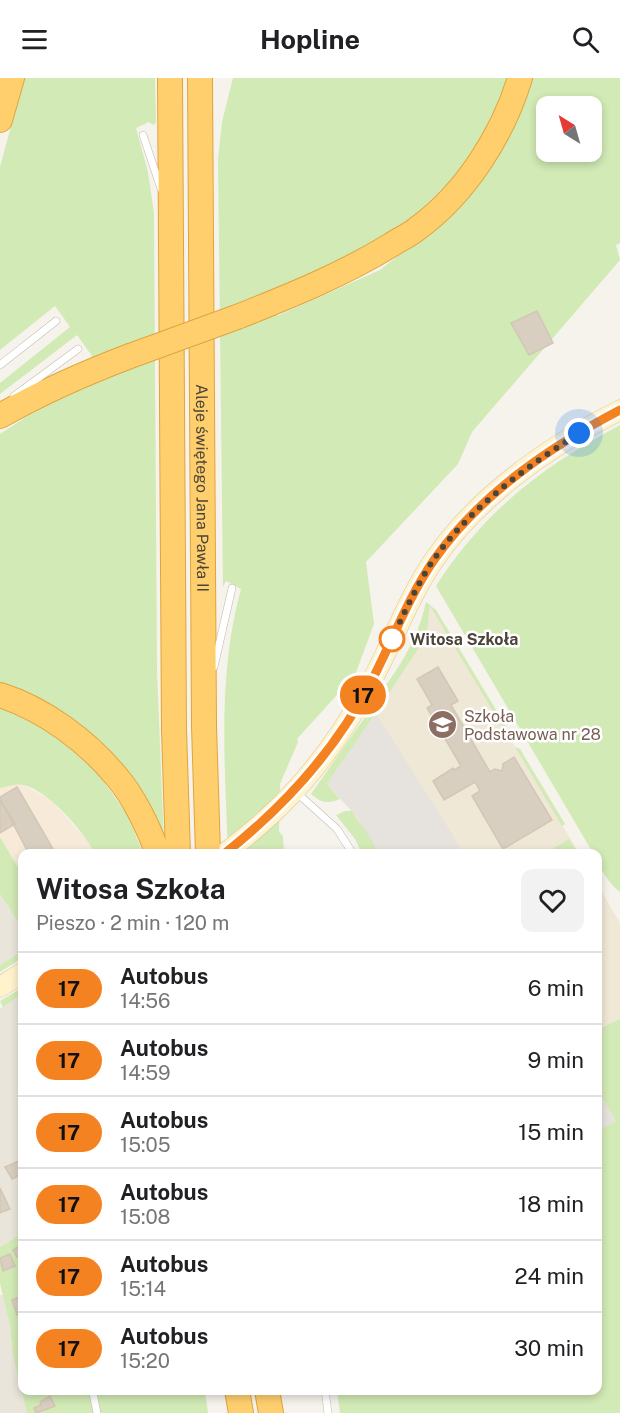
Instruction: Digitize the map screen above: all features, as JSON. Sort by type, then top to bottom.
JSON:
[{"type":"highway","points":[[0,120],[12,78]]},
{"type":"highway","points":[[170,78],[174,730],[178,849]]},
{"type":"highway","name":"Aleje świętego Jana Pawła II","points":[[200,78],[204,726],[208,849]]},
{"type":"highway","points":[[200,120],[217,78]]},
{"type":"highway","points":[[4,408],[87,372],[305,290],[353,267],[419,228],[462,187],[496,138],[512,103],[520,78]]},
{"type":"highway","points":[[0,695],[18,700],[43,714],[85,744],[117,777],[149,830],[156,849]]},
{"type":"highway","points":[[238,1395],[241,1413]]},
{"type":"highway","points":[[268,1395],[271,1413]]},
{"type":"street","points":[[230,849],[280,807],[321,758],[352,714],[372,679],[422,578],[457,531],[483,504],[538,460],[620,410]]},
{"type":"street","points":[[0,987],[18,976]]},
{"type":"lane","points":[[143,135],[171,219]]},
{"type":"lane","points":[[0,365],[56,321]]},
{"type":"lane","points":[[4,408],[78,349]]},
{"type":"lane","points":[[204,726],[220,634],[232,588]]},
{"type":"lane","points":[[294,791],[331,822],[349,849]]},
{"type":"lane","points":[[93,1395],[97,1413]]},
{"type":"lane","points":[[326,1395],[328,1413]]},
{"type":"shaded area","name":"Szkoła Podstawowa nr 28","points":[[430,606],[577,849],[461,849],[376,713],[427,632]]},
{"type":"shaded area","points":[[376,713],[462,849],[375,849],[357,817],[327,784]]},
{"type":"shaded area","points":[[21,784],[50,799],[93,849],[18,849],[18,867],[0,837],[0,788]]},
{"type":"shaded area","points":[[602,892],[620,923],[620,1019],[602,1028]]},
{"type":"shaded area","points":[[0,894],[18,922],[18,954],[0,965]]},
{"type":"shaded area","points":[[18,997],[18,1236],[0,1247],[0,1009]]},
{"type":"shaded area","points":[[602,1098],[616,1121],[602,1128]]},
{"type":"shaded area","points":[[0,1295],[3,1295],[18,1376],[18,1395],[23,1395],[27,1413],[0,1413]]},
{"type":"green space","points":[[24,78],[155,78],[156,123],[153,125],[149,122],[136,128],[148,172],[154,213],[157,671],[164,843],[149,810],[0,684],[0,434],[79,388],[75,369],[92,356],[77,335],[0,394],[0,383],[70,327],[55,306],[0,350],[0,167]]},
{"type":"green space","points":[[233,78],[509,78],[492,121],[466,164],[438,198],[399,233],[277,295],[277,316],[380,270],[418,240],[527,78],[620,78],[620,243],[616,245],[620,260],[472,432],[458,464],[366,562],[374,624],[355,675],[297,739],[298,742],[280,784],[279,832],[283,836],[284,849],[228,849],[224,721],[228,654],[241,589],[226,581],[223,587],[218,159],[222,122]]},
{"type":"green space","points":[[620,425],[620,892],[612,885],[602,870],[602,849],[591,849],[436,586],[454,559],[495,513],[540,475]]},
{"type":"green space","points":[[426,602],[436,610],[510,733],[509,738],[430,606],[427,632],[382,704],[379,695],[408,651]]},
{"type":"green space","points":[[0,707],[34,722],[75,752],[97,772],[128,816],[141,849],[92,849],[74,823],[44,795],[24,785],[0,788]]},
{"type":"green space","points":[[370,710],[376,713],[327,784],[340,799],[325,802],[318,799],[311,794]]},
{"type":"green space","points":[[515,747],[520,749],[565,824],[562,826]]},
{"type":"green space","points":[[352,811],[376,849],[360,849],[336,815]]},
{"type":"green space","points":[[0,837],[18,867],[18,922],[0,894]]},
{"type":"green space","points":[[569,839],[575,849],[553,849]]},
{"type":"green space","points":[[18,954],[18,961],[0,972],[0,965]]},
{"type":"green space","points":[[18,990],[18,997],[3,1007],[0,1001]]},
{"type":"green space","points":[[620,1019],[620,1413],[340,1413],[338,1395],[602,1395],[602,1128],[616,1121],[602,1098],[602,1028]]},
{"type":"green space","points":[[18,1236],[18,1376],[0,1283],[0,1247]]},
{"type":"green space","points":[[23,1395],[206,1395],[208,1413],[27,1413]]},
{"type":"building","points":[[537,311],[553,343],[529,355],[511,323]]},
{"type":"building","points":[[438,667],[458,701],[451,705],[490,772],[495,769],[502,771],[503,764],[514,757],[552,820],[503,849],[472,796],[480,791],[475,782],[444,800],[433,781],[453,768],[454,770],[461,766],[427,708],[432,705],[417,679]]},
{"type":"building","points":[[17,787],[53,849],[26,849],[0,797]]},
{"type":"building","points":[[0,799],[15,824],[0,833]]},
{"type":"building","points":[[18,1161],[18,1176],[12,1179],[5,1167]]},
{"type":"building","points":[[0,1188],[10,1209],[0,1213]]},
{"type":"building","points":[[18,1247],[18,1256],[17,1257],[13,1250]]},
{"type":"building","points":[[10,1254],[15,1266],[3,1271],[0,1258]]},
{"type":"building","points":[[18,1298],[17,1315],[12,1300]]},
{"type":"building","points":[[50,1396],[55,1406],[36,1413],[34,1408]]},
{"type":"bus line","name":"17","points":[[230,849],[280,807],[321,758],[352,714],[422,578],[449,540],[483,504],[538,460],[600,420],[620,410]]},
{"type":"place","name":"Witosa Szkoła","points":[[392,639]]},
{"type":"place","name":"Szkoła Podstawowa nr 28","points":[[443,725]]},
{"type":"route","points":[[392,639],[389,645],[422,578],[465,522],[519,473],[579,433]]}]
